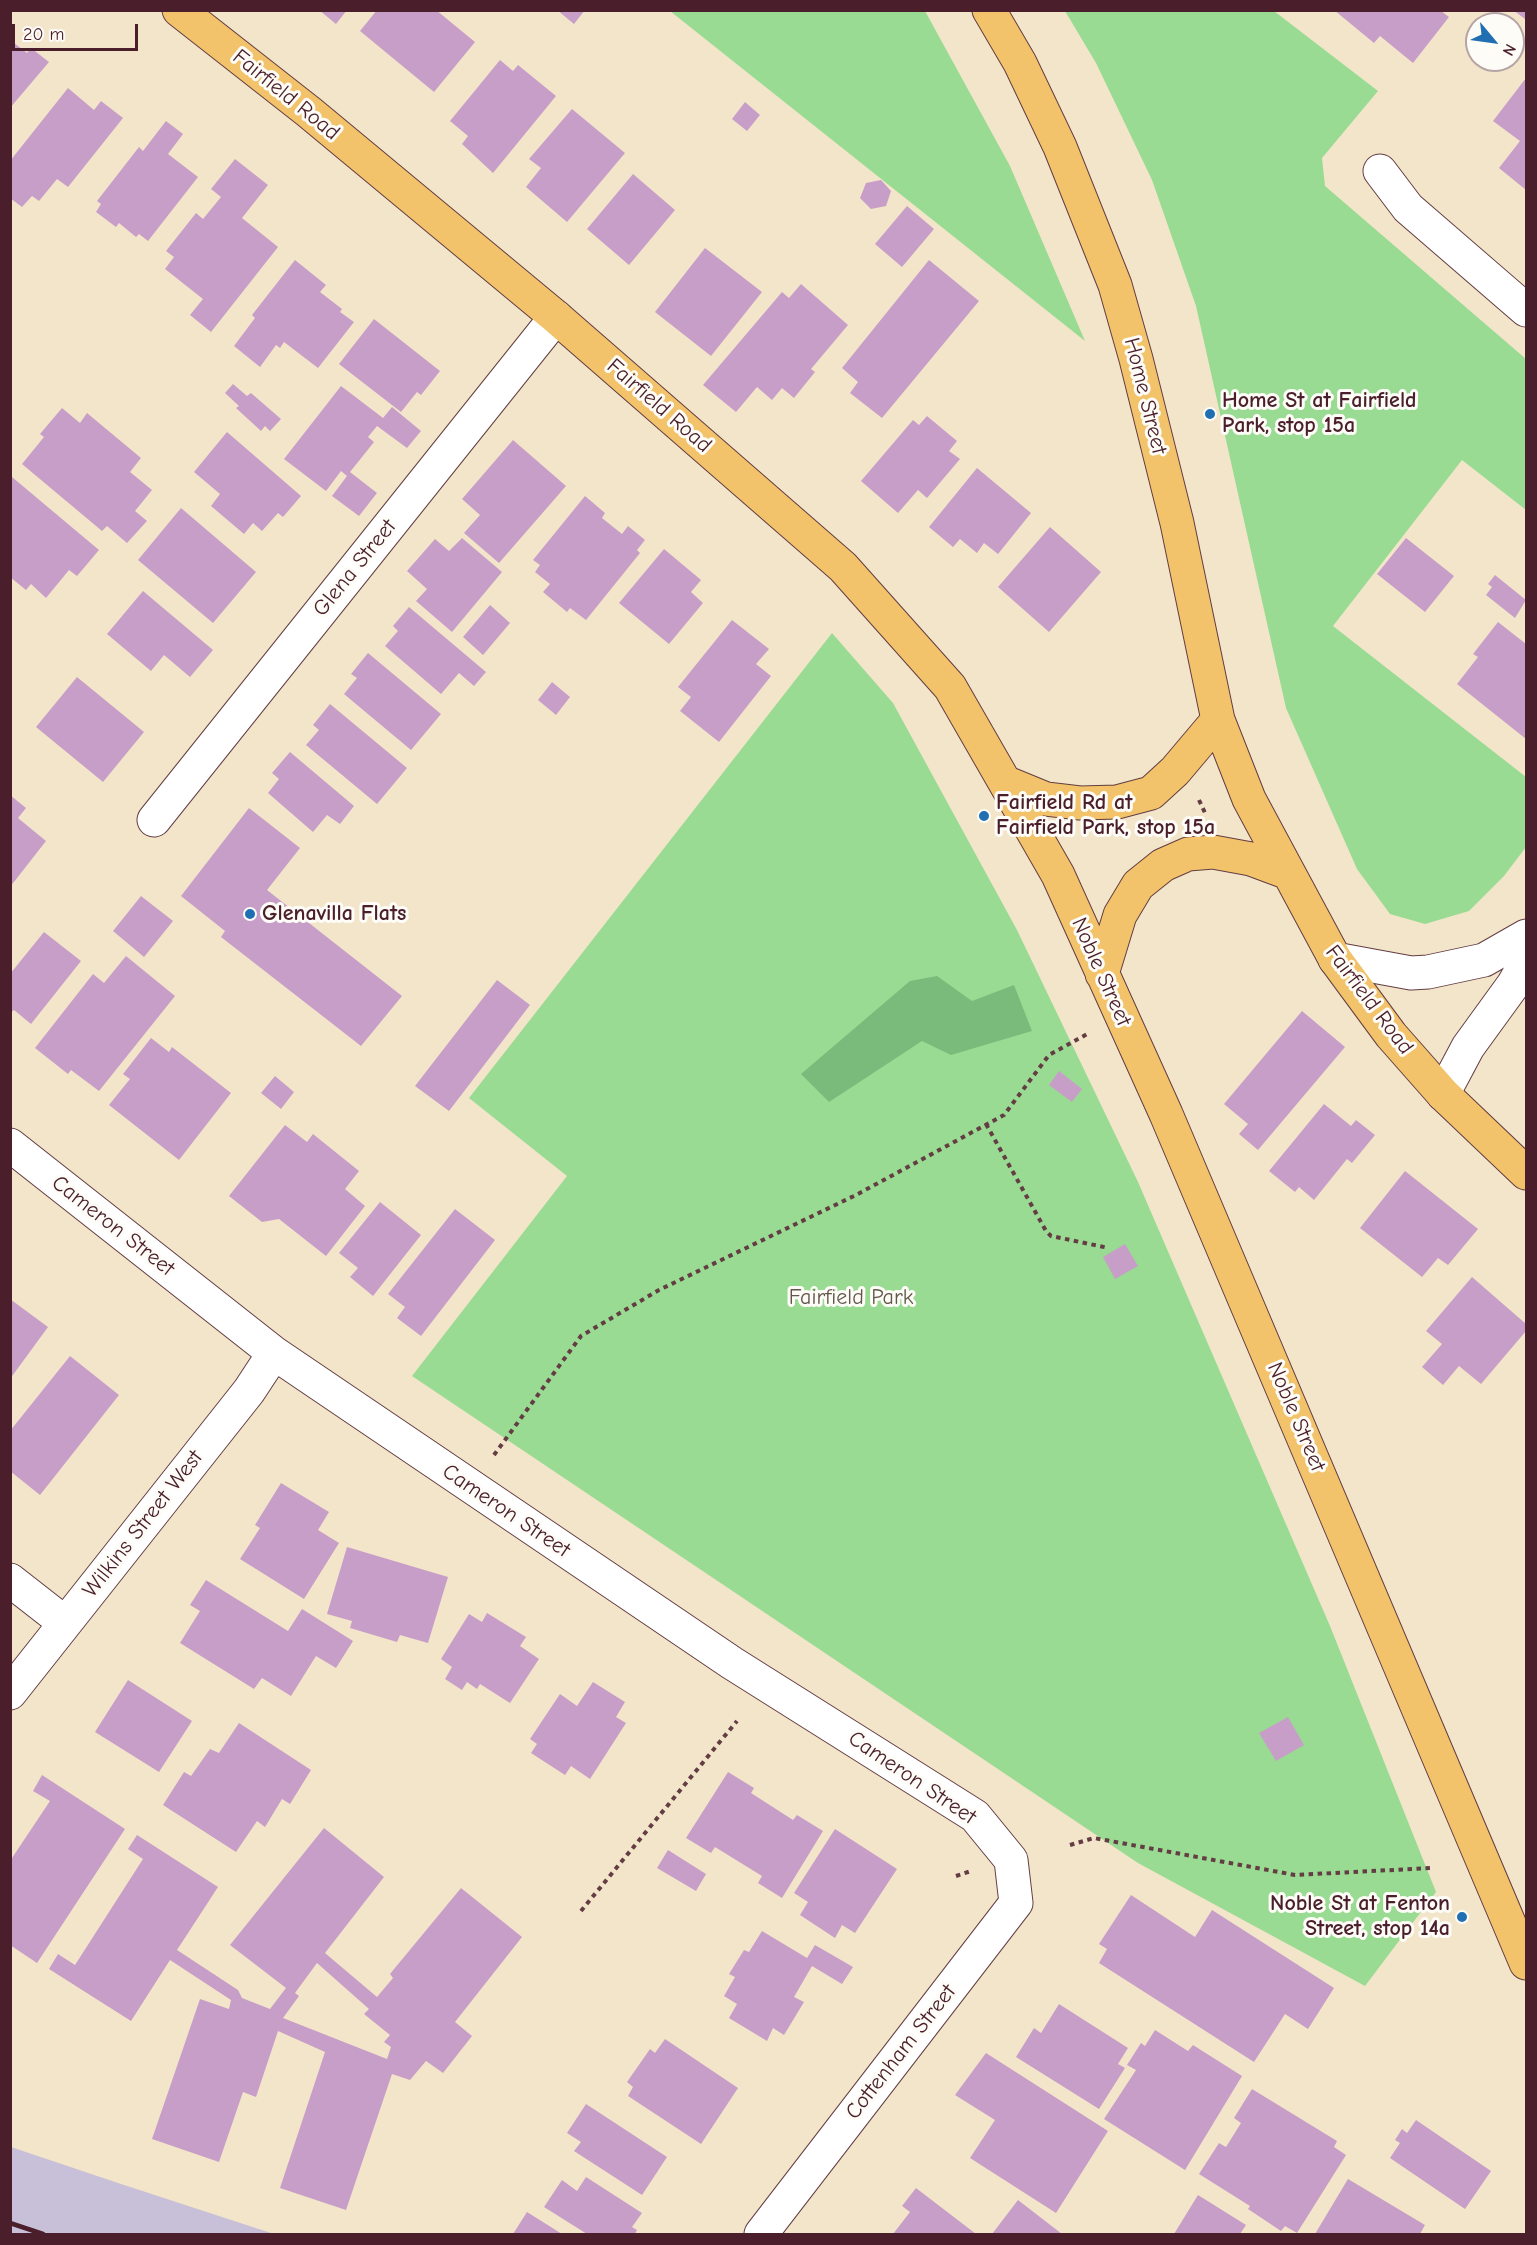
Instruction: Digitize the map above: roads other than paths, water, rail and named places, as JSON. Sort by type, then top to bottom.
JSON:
[{"type":"main road","name":"Fairfield Road","points":[[179,10],[309,112],[556,317],[843,567],[950,687],[1058,875]]},
{"type":"main road","name":"Home Street","points":[[988,10],[1020,63],[1060,147],[1115,285],[1177,523],[1218,720],[1249,799]]},
{"type":"main road","points":[[1007,783],[1046,799],[1080,803],[1117,802],[1151,793],[1175,771],[1218,720]]},
{"type":"main road","name":"Fairfield Road","points":[[1249,799],[1286,872],[1335,959],[1391,1035],[1443,1094],[1527,1173]]},
{"type":"main road","points":[[1102,974],[1120,915],[1138,885],[1163,865],[1188,854],[1213,852],[1251,859],[1286,872]]},
{"type":"main road","name":"Noble Street","points":[[1058,875],[1171,1125],[1527,1963]]},
{"type":"street","points":[[1380,171],[1408,208],[1527,310]]},
{"type":"street","name":"Glena Street","points":[[154,820],[556,317]]},
{"type":"street","points":[[1335,959],[1412,973],[1428,972],[1484,960],[1527,936]]},
{"type":"street","points":[[1443,1094],[1468,1047],[1527,962]]},
{"type":"street","name":"Cameron Street","points":[[10,1145],[274,1353],[732,1663],[975,1816],[1011,1860]]},
{"type":"street","name":"Wilkins Street West","points":[[10,1693],[249,1391],[274,1353]]},
{"type":"street","points":[[10,1580],[65,1623]]},
{"type":"street","name":"Cottenham Street","points":[[761,2235],[1016,1903],[1011,1860]]},
{"type":"railway","points":[[10,2223],[43,2234]]},
{"type":"place","name":"Home St at Fairfield Park, stop 15a","points":[[1210,414]]},
{"type":"place","name":"Fairfield Rd at Fairfield Park, stop 15a","points":[[984,816]]},
{"type":"place","name":"Glenavilla Flats","points":[[250,914]]},
{"type":"place","name":"Noble St at Fenton Street, stop 14a","points":[[1462,1917]]},
{"type":"park label","name":"Fairfield Park","points":[[851,1298]]}]
